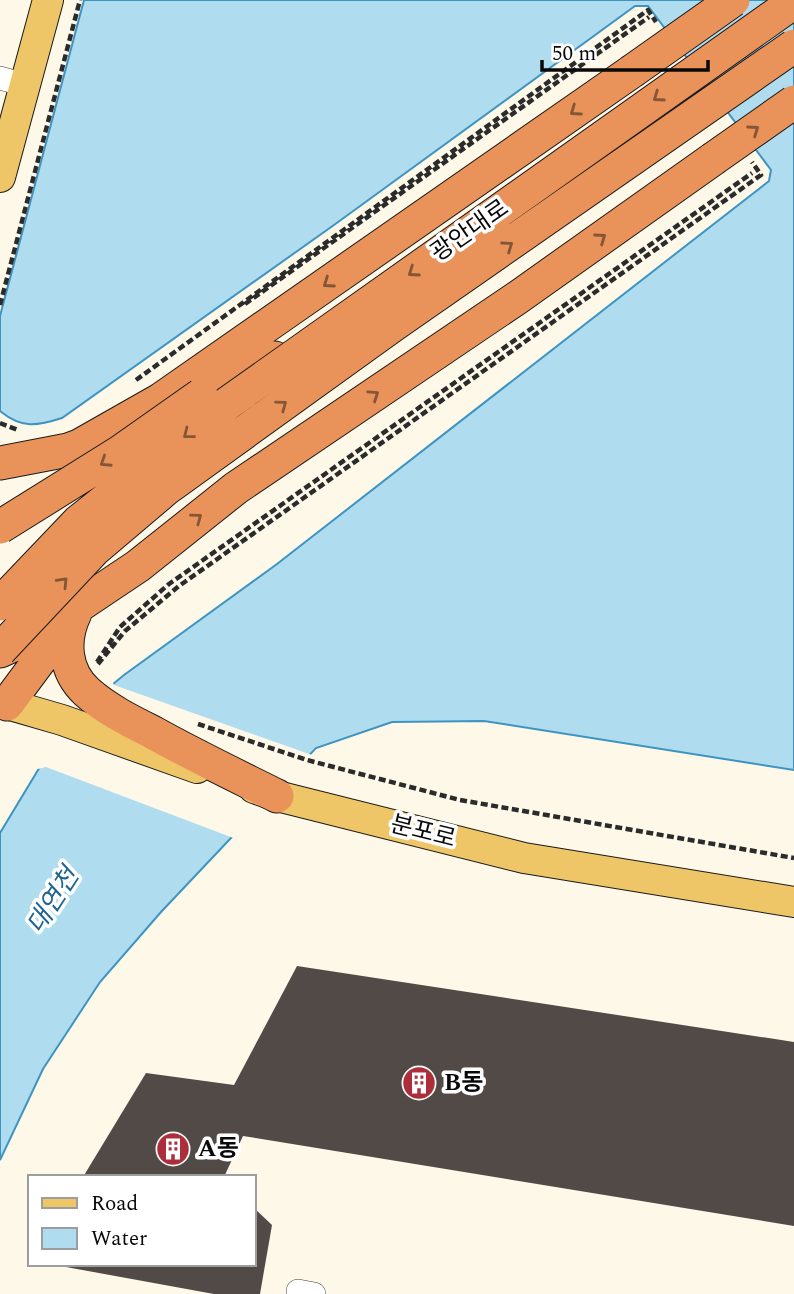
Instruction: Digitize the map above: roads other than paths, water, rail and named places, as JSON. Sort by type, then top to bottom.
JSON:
[{"type":"highway","points":[[0,463],[28,444],[79,446],[166,395],[733,0]]},
{"type":"highway","name":"광안대로","points":[[158,476],[228,403],[794,2]]},
{"type":"highway","name":"광안대로","points":[[158,476],[393,325],[794,46]]},
{"type":"highway","points":[[0,651],[35,635],[138,566],[236,488],[517,298],[794,102]]},
{"type":"highway","points":[[0,527],[120,452],[201,395],[330,331]]},
{"type":"highway","points":[[166,395],[209,402],[232,417],[242,448],[236,488]]},
{"type":"highway","points":[[0,604],[78,522],[158,476]]},
{"type":"highway","points":[[0,651],[7,640],[94,550],[158,476]]},
{"type":"highway","points":[[2,707],[75,613],[112,583]]},
{"type":"highway","points":[[75,613],[69,626],[66,654],[72,670],[90,679],[124,718],[278,796]]},
{"type":"main road","points":[[0,177],[12,82],[48,0]]},
{"type":"main road","name":"분포로","points":[[2,707],[62,720],[278,796],[524,858],[794,902]]},
{"type":"lane","points":[[298,1294],[298,1291],[314,1294]]},
{"type":"water","name":"대연천","points":[[84,0],[794,0],[794,770],[484,721],[392,722],[316,748],[161,912],[100,982],[43,1069],[0,1160],[0,833],[67,722],[124,675],[277,564],[769,181],[771,170],[648,6],[635,6],[62,418],[45,423],[23,423],[0,411],[0,316]]},
{"type":"place","name":"B동","points":[[419,1083]]},
{"type":"place","name":"A동","points":[[173,1149]]}]
